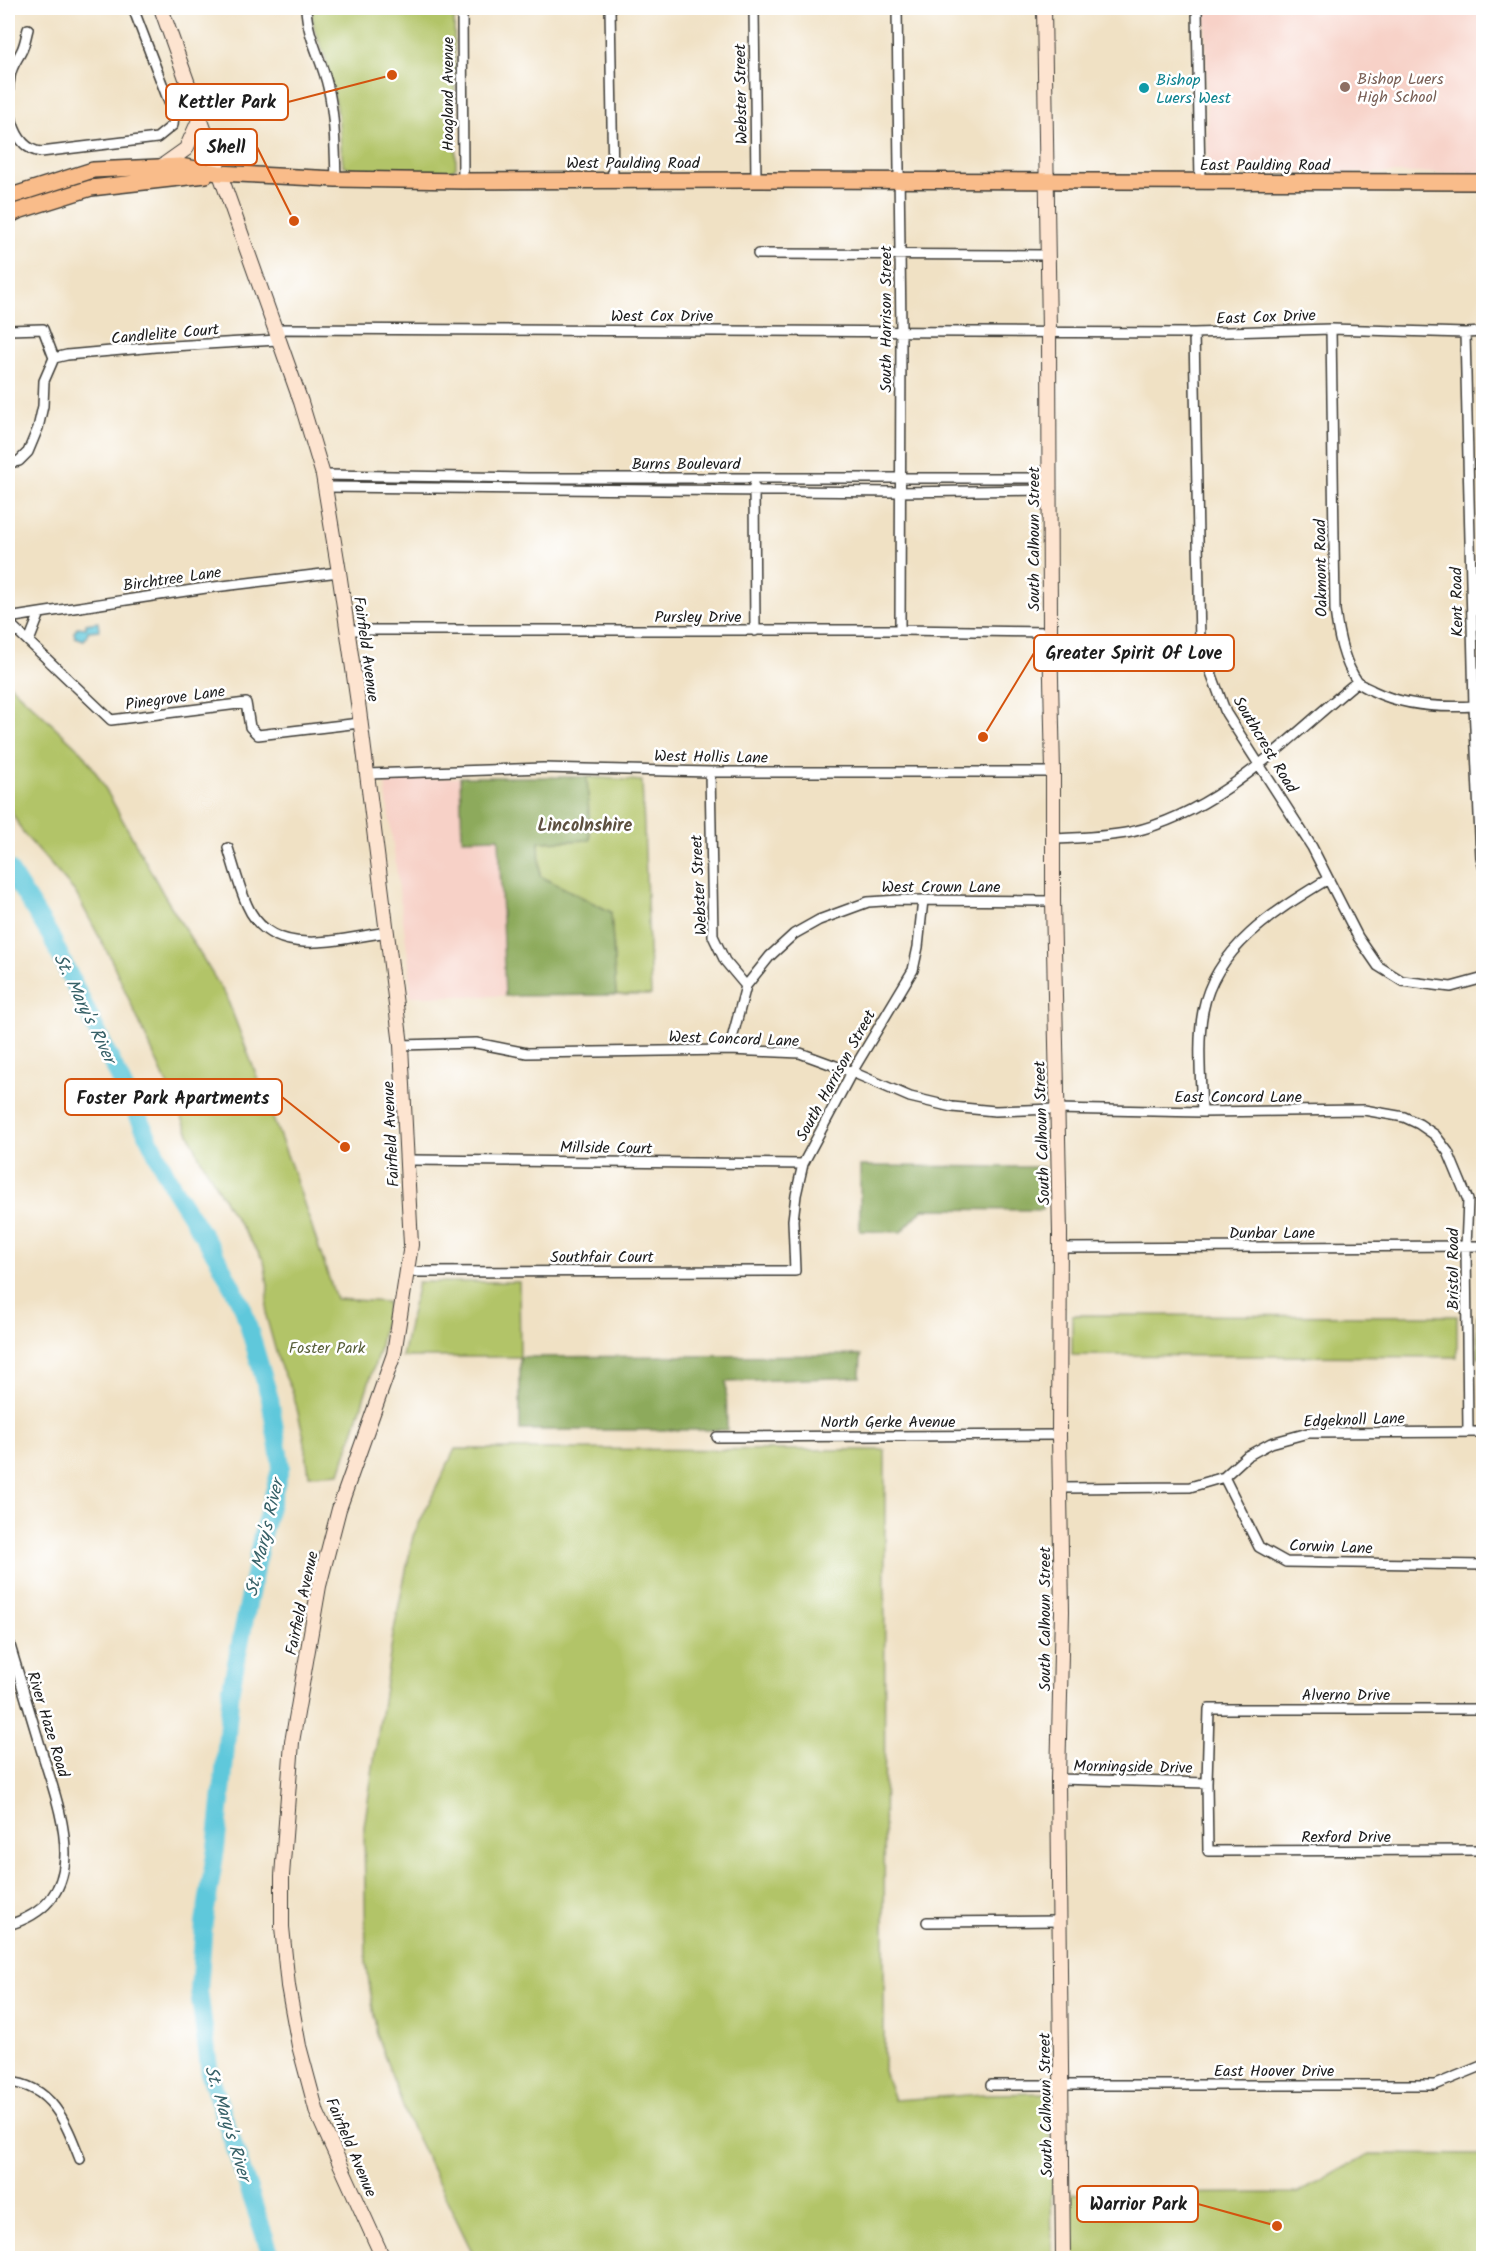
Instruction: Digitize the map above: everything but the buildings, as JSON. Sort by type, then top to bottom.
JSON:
[{"type":"main road","name":"Fairfield Avenue","points":[[161,8],[218,173],[302,402],[324,481],[368,774],[402,1045],[411,1245],[408,1272],[394,1354],[339,1509],[319,1586],[292,1742],[282,1876],[282,1928],[288,1986],[299,2046],[317,2113],[383,2259]]},
{"type":"main road","name":"South Calhoun Street","points":[[1044,8],[1053,901],[1060,1248],[1059,1436],[1062,1611],[1059,1921],[1064,2259]]},
{"type":"main road","points":[[162,166],[186,149],[200,118]]},
{"type":"main road","points":[[8,197],[93,170],[180,166],[218,173]]},
{"type":"main road","points":[[8,216],[91,188],[218,173]]},
{"type":"main road","name":"West Paulding Road","points":[[218,173],[336,179],[463,181],[1047,182]]},
{"type":"main road","name":"East Paulding Road","points":[[1047,182],[1484,182]]},
{"type":"street","points":[[28,29],[9,78],[8,105],[16,130],[28,147],[41,152],[157,138],[173,125],[174,114],[133,8]]},
{"type":"street","points":[[306,8],[309,34],[328,88],[334,130],[336,179]]},
{"type":"street","name":"Hoagland Avenue","points":[[462,8],[463,181]]},
{"type":"street","points":[[610,8],[613,180]]},
{"type":"street","name":"Webster Street","points":[[754,8],[756,180]]},
{"type":"street","name":"South Harrison Street","points":[[897,8],[901,331],[900,630]]},
{"type":"street","points":[[1197,8],[1200,182]]},
{"type":"street","points":[[8,29],[9,9]]},
{"type":"street","points":[[758,254],[1048,255]]},
{"type":"street","points":[[8,330],[43,329],[54,358],[44,381],[44,406],[28,452],[19,461],[8,463]]},
{"type":"street","name":"East Cox Drive","points":[[1049,332],[1194,333],[1331,329],[1484,332]]},
{"type":"street","name":"Oakmont Road","points":[[1331,329],[1335,610],[1338,634],[1358,681]]},
{"type":"street","name":"West Cox Drive","points":[[276,334],[1049,332]]},
{"type":"street","name":"Southcrest Road","points":[[1194,333],[1200,643],[1226,713],[1312,847],[1358,937],[1378,966],[1401,981],[1451,987],[1484,978]]},
{"type":"street","name":"Kent Road","points":[[1465,333],[1474,706],[1481,858],[1484,869]]},
{"type":"street","name":"Candlelite Court","points":[[54,358],[276,334]]},
{"type":"street","points":[[754,477],[755,631]]},
{"type":"street","name":"Burns Boulevard","points":[[324,481],[754,477],[1049,484]]},
{"type":"street","name":"Burns Boulevard","points":[[324,481],[528,490],[899,492],[1049,484]]},
{"type":"street","name":"Birchtree Lane","points":[[8,620],[40,613],[206,588],[339,572]]},
{"type":"street","points":[[29,641],[40,613]]},
{"type":"street","name":"Pinegrove Lane","points":[[8,620],[111,720],[246,703],[250,727],[258,735],[360,723]]},
{"type":"street","name":"Pursley Drive","points":[[347,630],[900,630],[1050,633]]},
{"type":"street","points":[[1054,839],[1109,836],[1155,825],[1195,808],[1220,793],[1259,764],[1358,681],[1379,694],[1422,705],[1474,706]]},
{"type":"street","name":"West Hollis Lane","points":[[368,774],[543,768],[710,772],[1053,772]]},
{"type":"street","name":"Webster Street","points":[[710,772],[713,936],[725,961],[746,986]]},
{"type":"street","points":[[228,848],[247,905],[263,927],[275,936],[291,942],[307,943],[388,932]]},
{"type":"street","points":[[1202,1112],[1203,1011],[1209,990],[1220,969],[1231,953],[1251,932],[1278,910],[1328,879]]},
{"type":"street","name":"South Harrison Street","points":[[795,1271],[793,1220],[803,1164],[852,1072],[913,970],[923,900]]},
{"type":"street","name":"West Crown Lane","points":[[729,1050],[746,986],[770,956],[794,934],[819,920],[868,902],[1053,901]]},
{"type":"street","name":"West Concord Lane","points":[[402,1045],[476,1043],[527,1053],[729,1050],[800,1053],[910,1097],[952,1107],[995,1111],[1056,1109]]},
{"type":"street","name":"East Concord Lane","points":[[1056,1109],[1202,1112],[1364,1110],[1388,1113],[1419,1124]]},
{"type":"street","name":"Bristol Road","points":[[1419,1124],[1435,1136],[1448,1152],[1468,1200],[1466,1247],[1468,1431]]},
{"type":"street","name":"Millside Court","points":[[408,1160],[803,1164]]},
{"type":"street","name":"Dunbar Lane","points":[[1060,1248],[1484,1246]]},
{"type":"street","name":"Southfair Court","points":[[408,1272],[795,1271]]},
{"type":"street","name":"Edgeknoll Lane","points":[[1060,1488],[1190,1487],[1224,1477],[1246,1456],[1271,1443],[1308,1433],[1484,1432]]},
{"type":"street","name":"North Gerke Avenue","points":[[717,1437],[1059,1436]]},
{"type":"street","name":"Corwin Lane","points":[[1224,1477],[1259,1547],[1287,1562],[1484,1564]]},
{"type":"street","name":"River Haze Road","points":[[8,1639],[63,1819],[66,1851],[61,1878],[53,1897],[38,1911],[8,1925]]},
{"type":"street","name":"Alverno Drive","points":[[1207,1783],[1209,1709],[1484,1709]]},
{"type":"street","name":"Morningside Drive","points":[[1059,1779],[1207,1783]]},
{"type":"street","name":"Rexford Drive","points":[[1207,1783],[1208,1851],[1484,1850]]},
{"type":"street","points":[[927,1922],[1059,1921]]},
{"type":"street","name":"East Hoover Drive","points":[[991,2085],[1435,2085],[1484,2065]]},
{"type":"street","points":[[8,2082],[30,2086],[43,2094],[56,2107],[67,2126],[80,2159]]},
{"type":"shaded area","name":"Bishop Luers High School","points":[[1205,8],[1483,8],[1483,173],[1212,173],[1208,167]]},
{"type":"shaded area","points":[[460,777],[462,839],[499,838],[505,996],[410,996],[410,972],[385,785],[389,781]]},
{"type":"green space","points":[[311,8],[454,8],[456,167],[450,172],[395,173],[364,171],[343,165],[337,108],[326,60],[314,28]]},
{"type":"green space","name":"Foster Park","points":[[8,683],[84,754],[164,895],[226,996],[292,1168],[336,1299],[388,1302],[379,1351],[340,1473],[309,1475],[304,1437],[293,1393],[279,1363],[266,1316],[268,1285],[264,1261],[230,1210],[199,1156],[110,957],[75,892],[23,833],[8,805]]},
{"type":"green space","points":[[460,777],[587,777],[590,840],[539,842],[540,876],[611,912],[616,995],[505,996],[499,838],[462,839]]},
{"type":"green space","points":[[587,777],[642,781],[651,995],[616,995],[611,912],[540,876],[539,842],[590,840]]},
{"type":"green space","points":[[860,1166],[1043,1167],[1043,1210],[923,1209],[901,1232],[860,1231]]},
{"type":"green space","points":[[418,1282],[519,1282],[520,1357],[402,1357]]},
{"type":"green space","points":[[1072,1315],[1457,1316],[1457,1357],[1072,1355]]},
{"type":"green space","points":[[1477,1316],[1483,1316],[1483,1357],[1478,1357]]},
{"type":"green space","points":[[861,1355],[860,1377],[726,1382],[727,1430],[520,1430],[520,1357]]},
{"type":"green space","points":[[455,1449],[885,1450],[884,2071],[894,2100],[984,2094],[1050,2093],[1052,2258],[475,2258],[408,2120],[377,2036],[366,1962],[364,1827],[393,1635],[413,1536]]},
{"type":"green space","points":[[1369,2154],[1483,2155],[1483,2258],[1071,2258],[1071,2194],[1298,2193]]},
{"type":"water","points":[[98,622],[99,630],[88,631],[84,640],[75,637],[74,632],[78,627],[86,628],[86,624]]},
{"type":"waterway","name":"St. Mary's River","points":[[8,868],[50,935],[173,1188],[218,1259],[243,1308],[270,1399],[281,1466],[262,1535],[231,1688],[216,1849],[204,1922],[199,1991],[210,2075],[272,2258]]},
{"type":"place","name":"Kettler Park","points":[[392,75]]},
{"type":"place","name":"Bishop Luers High School","points":[[1345,87]]},
{"type":"place","name":"Bishop Luers West","points":[[1144,88]]},
{"type":"place","name":"Shell","points":[[294,221]]},
{"type":"place","name":"Greater Spirit Of Love","points":[[983,737]]},
{"type":"place","name":"Foster Park Apartments","points":[[345,1147]]},
{"type":"place","name":"Warrior Park","points":[[1277,2226]]},
{"type":"district","name":"Lincolnshire","points":[[585,825]]}]
